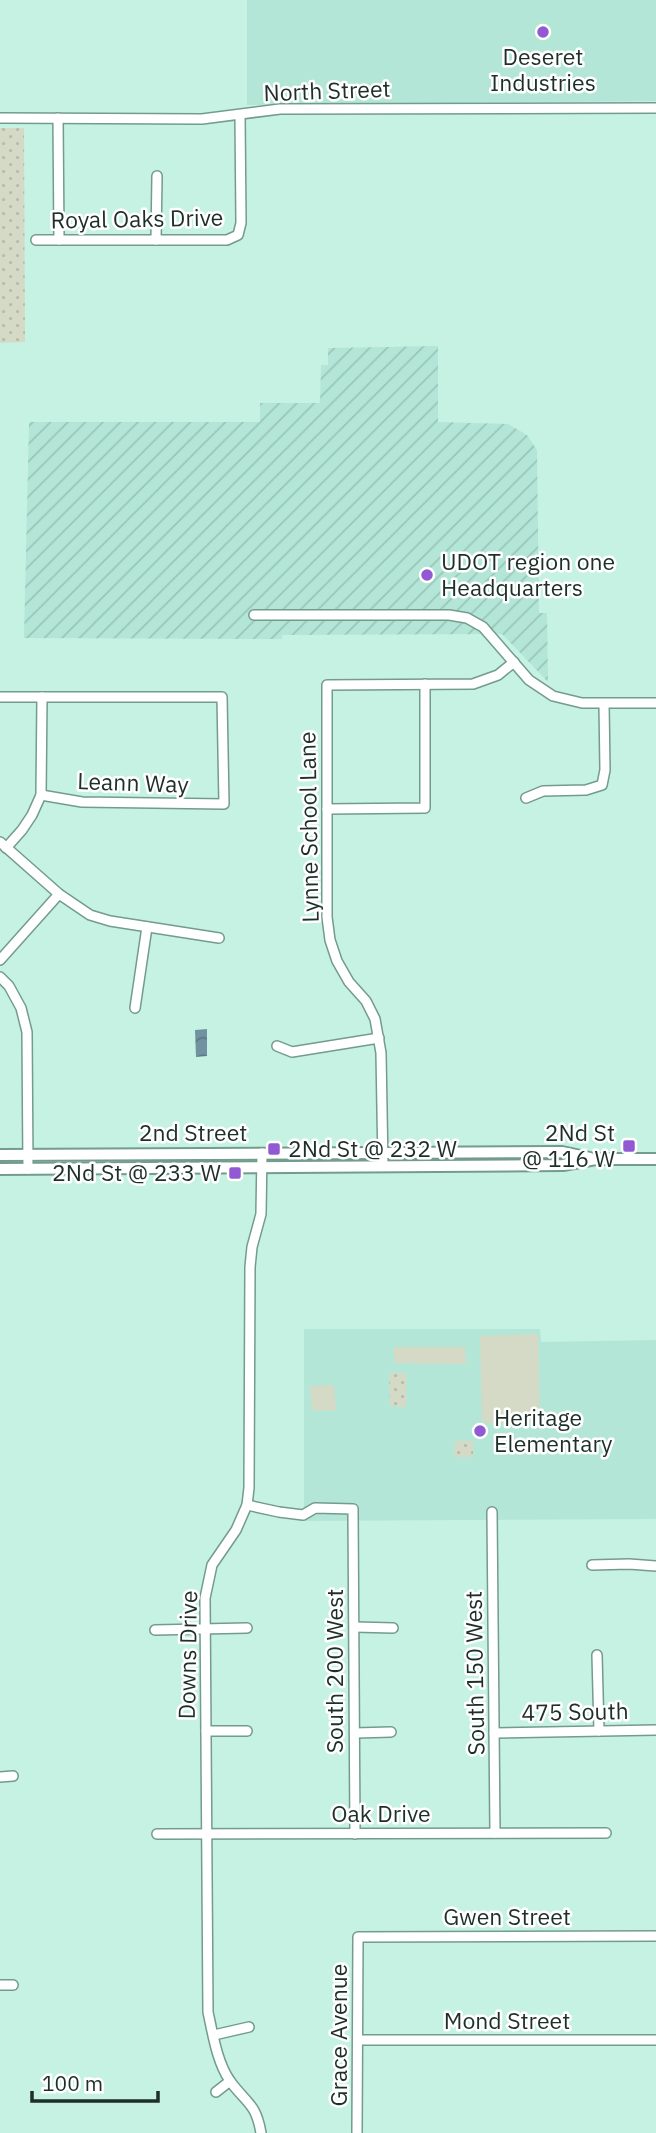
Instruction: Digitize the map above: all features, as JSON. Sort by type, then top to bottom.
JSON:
[{"type":"main road","name":"2nd Street","points":[[0,1155],[562,1152],[596,1159]]},
{"type":"main road","name":"2nd Street","points":[[0,1169],[563,1165],[596,1159],[656,1159]]},
{"type":"street","name":"North Street","points":[[0,118],[202,119],[280,109],[656,108]]},
{"type":"street","name":"Royal Oaks Drive","points":[[36,240],[227,240],[238,235],[241,223],[240,115]]},
{"type":"street","points":[[58,118],[59,240]]},
{"type":"street","points":[[156,240],[157,176]]},
{"type":"street","points":[[254,615],[449,615],[467,618],[483,627],[529,680],[552,696],[582,704],[656,703]]},
{"type":"street","points":[[327,809],[425,808],[425,684],[473,684],[498,675],[514,663]]},
{"type":"street","name":"Lynne School Lane","points":[[383,1166],[381,1053],[375,1019],[366,1000],[349,982],[337,961],[330,940],[327,917],[327,685],[425,684]]},
{"type":"street","name":"Leann Way","points":[[41,795],[82,803],[224,804],[222,696],[42,697]]},
{"type":"street","points":[[0,697],[42,697],[41,795],[27,823],[3,845],[59,894],[90,915],[219,938]]},
{"type":"street","points":[[526,798],[543,791],[586,790],[601,785],[605,770],[604,704]]},
{"type":"street","points":[[0,960],[59,894]]},
{"type":"street","points":[[135,1008],[147,927]]},
{"type":"street","points":[[0,977],[9,986],[21,1008],[27,1032],[28,1168]]},
{"type":"street","points":[[277,1046],[292,1052],[379,1038]]},
{"type":"street","name":"Downs Drive","points":[[261,2133],[259,2119],[249,2101],[230,2081],[219,2059],[208,2012],[205,1598],[212,1565],[236,1530],[247,1505],[250,1267],[261,1213],[262,1153]]},
{"type":"street","name":"South 200 West","points":[[247,1505],[303,1514],[315,1508],[354,1509],[355,1834]]},
{"type":"street","name":"South 150 West","points":[[492,1512],[495,1833]]},
{"type":"street","points":[[592,1565],[656,1566]]},
{"type":"street","points":[[355,1627],[393,1628]]},
{"type":"street","points":[[155,1630],[247,1628]]},
{"type":"street","points":[[597,1655],[599,1731]]},
{"type":"street","name":"475 South","points":[[494,1733],[656,1730]]},
{"type":"street","points":[[206,1731],[247,1731]]},
{"type":"street","points":[[355,1733],[391,1732]]},
{"type":"street","points":[[0,1777],[13,1776]]},
{"type":"street","name":"Oak Drive","points":[[157,1834],[606,1833]]},
{"type":"street","name":"Gwen Street","points":[[358,1937],[656,1936]]},
{"type":"street","name":"Grace Avenue","points":[[357,2133],[358,1937]]},
{"type":"street","points":[[0,1985],[13,1985]]},
{"type":"street","points":[[214,2035],[249,2027]]},
{"type":"street","name":"Mond Street","points":[[358,2040],[656,2040]]},
{"type":"street","points":[[216,2092],[230,2081]]},
{"type":"shaded area","points":[[247,0],[656,0],[656,101],[247,105]]},
{"type":"shaded area","points":[[0,128],[24,128],[25,342],[0,343]]},
{"type":"shaded area","name":"UDOT region one Headquarters","points":[[438,346],[438,422],[508,424],[527,435],[537,450],[539,613],[547,613],[548,682],[502,634],[282,635],[282,639],[24,638],[29,422],[260,422],[260,403],[320,403],[321,365],[328,365],[328,348]]},
{"type":"shaded area","name":"Heritage Elementary","points":[[304,1329],[540,1329],[541,1342],[656,1340],[656,1519],[304,1521]]},
{"type":"shaded area","points":[[538,1334],[540,1423],[482,1423],[480,1336]]},
{"type":"shaded area","points":[[394,1347],[465,1347],[466,1364],[394,1363]]},
{"type":"shaded area","points":[[389,1373],[406,1373],[406,1407],[390,1406]]},
{"type":"shaded area","points":[[334,1385],[336,1410],[312,1409],[310,1386]]},
{"type":"shaded area","points":[[455,1441],[473,1441],[473,1457],[454,1457]]},
{"type":"water","points":[[207,1029],[207,1056],[196,1057],[195,1030]]},
{"type":"place","name":"Deseret Industries","points":[[543,32]]},
{"type":"place","name":"UDOT region one Headquarters","points":[[427,575]]},
{"type":"place","name":"2Nd St @ 116 W","points":[[629,1146]]},
{"type":"place","name":"2Nd St @ 232 W","points":[[274,1149]]},
{"type":"place","name":"2Nd St @ 233 W","points":[[235,1173]]},
{"type":"place","name":"Heritage Elementary","points":[[480,1431]]}]
